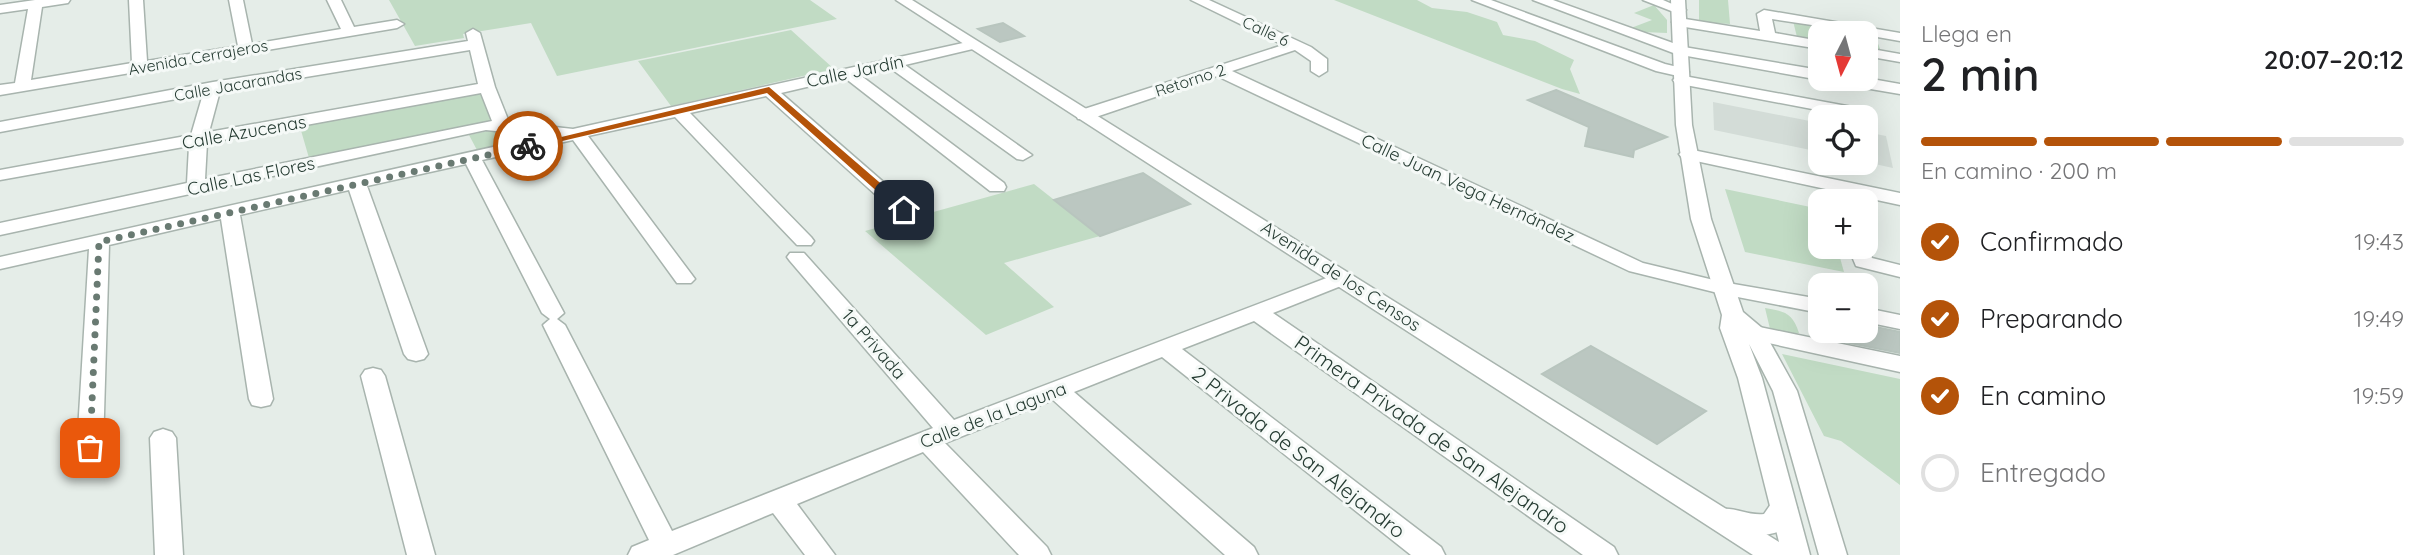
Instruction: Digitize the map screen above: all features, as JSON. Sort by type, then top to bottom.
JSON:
[{"type":"street","points":[[0,9],[63,0]]},
{"type":"street","points":[[136,0],[140,67]]},
{"type":"street","points":[[236,0],[246,49]]},
{"type":"street","points":[[334,0],[350,32]]},
{"type":"street","name":"Avenida de los Censos","points":[[903,0],[1776,555]]},
{"type":"street","name":"Calle 6","points":[[1198,0],[1296,45],[1319,59],[1319,71]]},
{"type":"street","points":[[1479,0],[1681,76],[1820,105]]},
{"type":"street","points":[[1540,0],[1681,51],[1808,73]]},
{"type":"street","points":[[1650,0],[1768,36],[1808,43]]},
{"type":"street","points":[[22,87],[36,4]]},
{"type":"street","points":[[1679,10],[1681,76],[1688,154],[1701,219],[1722,288],[1739,325],[1796,555]]},
{"type":"street","points":[[1768,36],[1764,14],[1900,37]]},
{"type":"street","name":"Avenida Cerrajeros","points":[[0,90],[397,23]]},
{"type":"street","name":"Calle Jacarandas","points":[[0,127],[475,39],[487,87]]},
{"type":"street","name":"Calle Jardín","points":[[0,263],[972,45]]},
{"type":"street","name":"Retorno 2","points":[[1084,115],[1296,45]]},
{"type":"street","points":[[1878,54],[1900,58]]},
{"type":"street","points":[[893,63],[1023,155]]},
{"type":"street","name":"Calle Juan Vega Hernández","points":[[1219,71],[1636,267],[1722,288],[1808,304]]},
{"type":"street","points":[[848,73],[997,187]]},
{"type":"street","points":[[1878,85],[1900,89]]},
{"type":"street","points":[[196,187],[198,141],[213,87]]},
{"type":"street","points":[[487,87],[502,126]]},
{"type":"street","name":"Calle Azucenas","points":[[0,175],[487,87]]},
{"type":"street","points":[[769,90],[904,210]]},
{"type":"street","name":"1a Privada","points":[[678,110],[800,249],[939,436],[1037,555]]},
{"type":"street","name":"Calle Las Flores","points":[[0,229],[486,125],[578,135]]},
{"type":"street","points":[[578,135],[684,279]]},
{"type":"street","points":[[1688,154],[1823,189]]},
{"type":"street","points":[[472,159],[666,546]]},
{"type":"street","points":[[357,185],[416,354]]},
{"type":"street","points":[[1878,197],[1900,199]]},
{"type":"street","points":[[230,213],[261,399]]},
{"type":"street","points":[[90,448],[99,242]]},
{"type":"street","points":[[1870,259],[1900,271]]},
{"type":"street","name":"Calle de la Laguna","points":[[642,555],[939,436],[1259,314],[1344,278]]},
{"type":"street","name":"Primera Privada de San Alejandro","points":[[1259,314],[1604,555]]},
{"type":"street","points":[[1878,317],[1900,322]]},
{"type":"street","points":[[1739,325],[1900,364]]},
{"type":"street","points":[[1739,325],[1777,372],[1789,402],[1833,555]]},
{"type":"street","name":"2 Privada de San Alejandro","points":[[1166,349],[1431,555]]},
{"type":"street","points":[[373,376],[421,555]]},
{"type":"street","points":[[1057,390],[1244,555]]},
{"type":"street","points":[[163,438],[169,555]]},
{"type":"street","points":[[779,501],[821,555]]},
{"type":"street","points":[[1703,508],[1747,525],[1760,527],[1778,520],[1783,508]]},
{"type":"shaded area","points":[[1713,102],[1808,121],[1808,150],[1714,130]]},
{"type":"shaded area","points":[[1878,134],[1886,136],[1893,168],[1878,165]]},
{"type":"green space","points":[[389,0],[810,0],[837,19],[557,76],[531,23],[463,34],[464,38],[415,46]]},
{"type":"green space","points":[[1334,0],[1417,0],[1432,8],[1467,12],[1497,22],[1503,35],[1535,41],[1574,60],[1570,69],[1580,94],[1562,89]]},
{"type":"green space","points":[[1699,0],[1728,0],[1730,24],[1699,22]]},
{"type":"green space","points":[[1654,5],[1667,20],[1667,33],[1643,32],[1631,28],[1652,20],[1634,13]]},
{"type":"green space","points":[[1793,21],[1808,23],[1808,39],[1797,37]]},
{"type":"green space","points":[[791,30],[834,69],[671,106],[638,61]]},
{"type":"green space","points":[[481,92],[495,121],[309,158],[300,127]]},
{"type":"green space","points":[[493,130],[551,135],[478,152],[469,135]]},
{"type":"green space","points":[[1034,184],[1100,236],[1004,263],[1054,307],[986,335],[865,231]]},
{"type":"green space","points":[[1725,189],[1808,206],[1808,259],[1840,259],[1844,272],[1745,252]]},
{"type":"green space","points":[[1765,308],[1787,314],[1794,321],[1799,333],[1791,336],[1771,333]]},
{"type":"green space","points":[[1782,354],[1900,379],[1900,485],[1841,441],[1824,436]]},
{"type":"building","points":[[1003,23],[1024,36],[1000,42],[978,29]]},
{"type":"building","points":[[1556,90],[1667,137],[1634,150],[1633,157],[1585,146],[1589,127],[1528,100]]},
{"type":"building","points":[[1143,173],[1190,204],[1100,236],[1054,200]]},
{"type":"building","points":[[1878,327],[1900,332],[1900,353],[1849,343],[1878,343]]},
{"type":"building","points":[[1591,346],[1706,411],[1657,444],[1542,374]]},
{"type":"way so far","points":[[90,448],[99,242],[528,146]]},
{"type":"route","points":[[528,146],[769,90],[904,210]]}]
